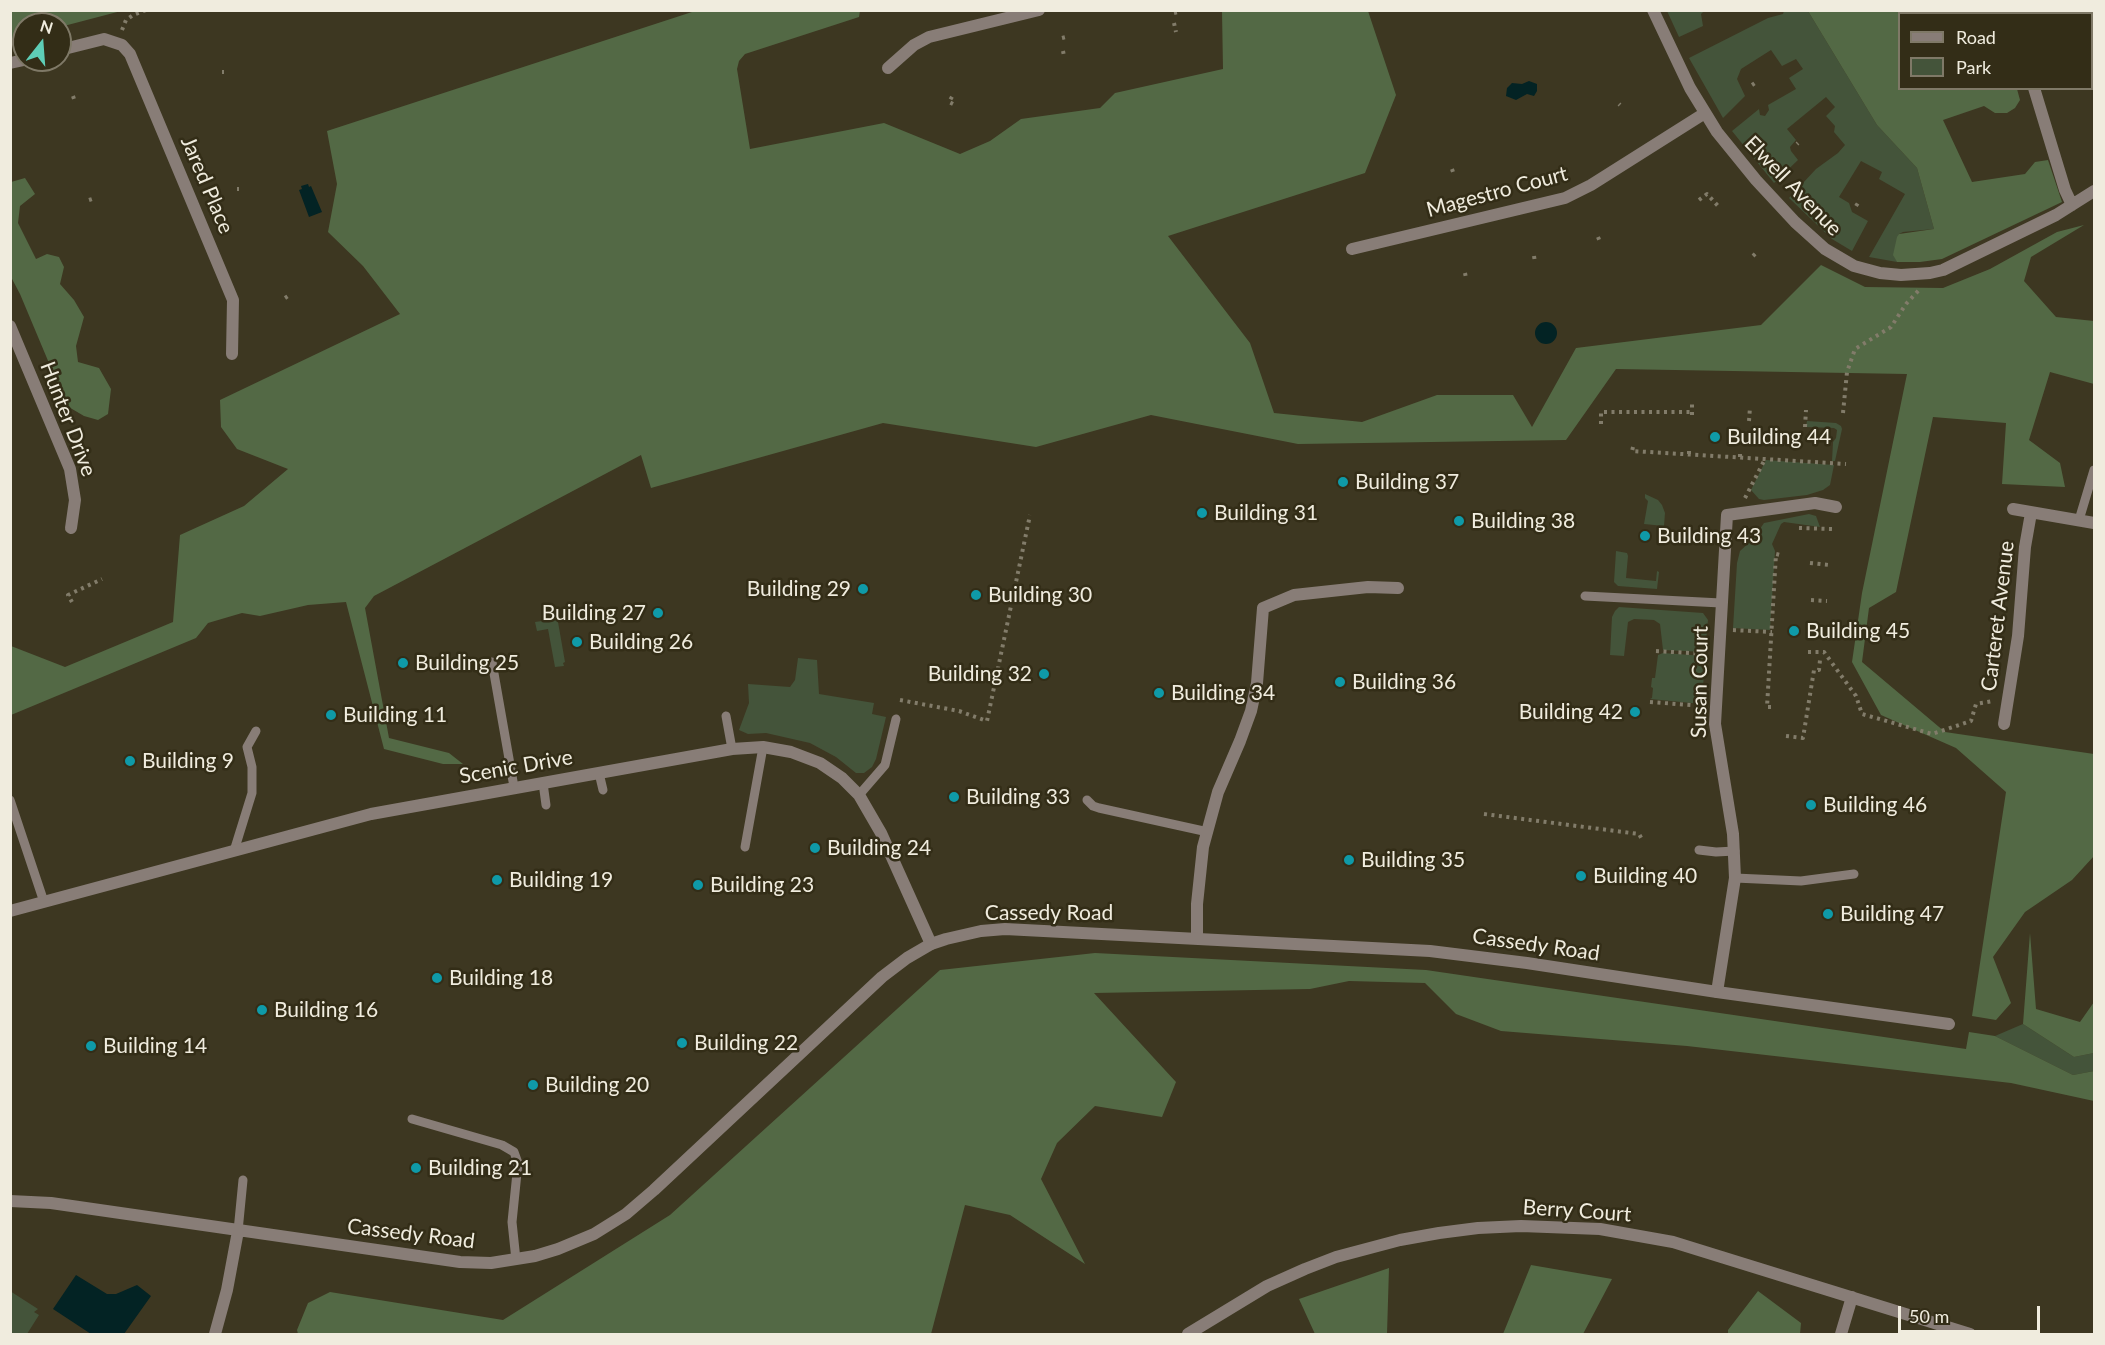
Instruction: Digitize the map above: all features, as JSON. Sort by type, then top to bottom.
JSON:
[{"type":"street","points":[[888,68],[914,45],[929,37],[1039,10]]},
{"type":"street","name":"Elwell Avenue","points":[[1653,10],[1704,113],[1756,180],[1795,222],[1831,254],[1854,266],[1901,275],[1930,273],[1962,262],[2072,205],[2094,191]]},
{"type":"street","points":[[72,46],[97,39],[117,42]]},
{"type":"street","name":"Jared Place","points":[[117,42],[127,49],[136,65],[233,300],[232,354]]},
{"type":"street","points":[[2035,90],[2065,190],[2072,205]]},
{"type":"street","name":"Magestro Court","points":[[1352,249],[1565,198],[1591,185],[1704,113]]},
{"type":"street","name":"Hunter Drive","points":[[10,327],[70,469],[75,500],[71,528]]},
{"type":"street","points":[[1737,514],[1815,503],[1836,507]]},
{"type":"street","points":[[2013,509],[2094,523]]},
{"type":"street","name":"Carteret Avenue","points":[[2004,724],[2018,636],[2025,546],[2031,513]]},
{"type":"street","name":"Susan Court","points":[[1717,992],[1735,878],[1735,851],[1717,745],[1716,707],[1727,515],[1737,514]]},
{"type":"street","points":[[1197,937],[1201,860],[1218,792],[1251,711],[1257,683],[1263,608],[1294,595],[1368,587],[1398,588]]},
{"type":"street","name":"Scenic Drive","points":[[10,911],[381,812],[732,749],[763,747],[791,752],[820,763],[842,778],[859,795],[881,832],[931,944]]},
{"type":"street","name":"Cassedy Road","points":[[10,1201],[51,1203],[459,1262],[516,1260],[535,1256],[594,1234],[626,1214],[882,977],[907,958],[931,944],[959,935],[1005,929],[1197,937],[1430,951],[1949,1024]]},
{"type":"street","name":"Berry Court","points":[[1188,1335],[1267,1286],[1336,1257],[1400,1240],[1497,1226],[1572,1227],[1645,1236],[1706,1251],[1970,1335]]},
{"type":"street","points":[[215,1335],[227,1290],[238,1231]]},
{"type":"street","points":[[1841,1335],[1852,1297]]},
{"type":"lane","points":[[2079,520],[2094,470]]},
{"type":"lane","points":[[1585,596],[1721,603]]},
{"type":"lane","points":[[492,662],[514,788]]},
{"type":"lane","points":[[726,716],[732,749]]},
{"type":"lane","points":[[859,795],[885,765],[896,719]]},
{"type":"lane","points":[[234,851],[252,793],[252,767],[247,747],[256,731]]},
{"type":"lane","points":[[745,847],[763,747]]},
{"type":"lane","points":[[599,772],[603,790]]},
{"type":"lane","points":[[543,783],[546,805]]},
{"type":"lane","points":[[10,800],[44,902]]},
{"type":"lane","points":[[1087,801],[1094,807],[1208,832]]},
{"type":"lane","points":[[1699,850],[1735,851]]},
{"type":"lane","points":[[1735,878],[1801,881],[1854,874]]},
{"type":"lane","points":[[412,1119],[502,1145],[514,1152],[518,1163],[512,1222],[516,1260]]},
{"type":"lane","points":[[238,1231],[243,1180]]},
{"type":"path","points":[[117,42],[126,20],[147,10]]},
{"type":"path","points":[[1174,23],[1176,32]]},
{"type":"path","points":[[953,95],[949,102],[953,104]]},
{"type":"path","points":[[1699,200],[1707,194],[1718,206]]},
{"type":"path","points":[[1843,413],[1847,372],[1856,349],[1891,327],[1906,304],[1920,290],[1930,273]]},
{"type":"path","points":[[1601,424],[1601,412],[1692,414],[1692,403]]},
{"type":"path","points":[[1749,421],[1750,407]]},
{"type":"path","points":[[1805,427],[1806,410]]},
{"type":"path","points":[[1633,447],[1632,451],[1796,459],[1846,464]]},
{"type":"path","points":[[1689,447],[1689,454]]},
{"type":"path","points":[[1740,450],[1740,457]]},
{"type":"path","points":[[1737,514],[1765,459]]},
{"type":"path","points":[[900,700],[959,711],[987,721],[1030,515]]},
{"type":"path","points":[[1799,528],[1832,529]]},
{"type":"path","points":[[1771,707],[1767,707],[1776,554],[1780,555]]},
{"type":"path","points":[[1810,563],[1829,565]]},
{"type":"path","points":[[72,602],[68,595],[102,579]]},
{"type":"path","points":[[1811,600],[1827,602]]},
{"type":"path","points":[[1773,605],[1780,605]]},
{"type":"path","points":[[1720,629],[1772,632]]},
{"type":"path","points":[[1656,651],[1719,655]]},
{"type":"path","points":[[1808,652],[1824,652],[1856,696],[1862,714],[1932,734],[1971,721],[1976,704],[2008,698]]},
{"type":"path","points":[[1770,657],[1778,657]]},
{"type":"path","points":[[1786,736],[1803,738],[1805,710],[1814,669],[1819,670],[1820,660],[1823,659]]},
{"type":"path","points":[[1650,702],[1716,707]]},
{"type":"path","points":[[1484,814],[1639,834],[1643,841]]},
{"type":"green space","points":[[11,10],[121,10],[72,24],[72,12],[12,12],[11,40]]},
{"type":"green space","points":[[695,11],[860,11],[859,17],[745,54],[739,61],[737,69],[750,149],[884,123],[960,154],[990,141],[1021,119],[1100,108],[1115,93],[1223,69],[1222,11],[1368,11],[1396,95],[1365,173],[1168,236],[1250,343],[1274,413],[1362,422],[1437,395],[1513,395],[1532,427],[1576,348],[1761,325],[1821,265],[1865,287],[1943,288],[1990,269],[2057,232],[2084,225],[2031,257],[2024,281],[2056,317],[2094,321],[2094,384],[2050,372],[2029,440],[2060,463],[2065,487],[2002,484],[2006,423],[1933,417],[1896,592],[1869,608],[1862,662],[1945,732],[2094,754],[2094,856],[2072,880],[2025,912],[1993,957],[2011,1003],[1996,1020],[1972,1016],[2006,792],[1956,748],[1881,715],[1852,662],[1862,593],[1907,374],[1616,369],[1566,440],[1298,444],[1151,415],[1036,447],[883,423],[651,488],[641,455],[374,596],[365,608],[389,738],[449,753],[463,764],[443,764],[384,749],[346,602],[308,605],[260,616],[242,613],[208,623],[196,638],[11,715],[11,646],[65,667],[173,622],[180,535],[244,506],[288,469],[237,449],[221,427],[220,400],[400,314],[363,266],[328,232],[337,184],[327,131]]},
{"type":"green space","points":[[1667,11],[1704,11],[1701,14],[1703,26],[1679,37]]},
{"type":"green space","points":[[1784,11],[1808,11],[1877,125],[1917,168],[1934,229],[1899,234],[1894,255],[1897,262],[1869,257],[1905,194],[1879,179],[1882,172],[1861,161],[1839,197],[1849,203],[1852,212],[1868,221],[1852,251],[1832,239],[1789,198],[1816,169],[1845,145],[1834,132],[1835,126],[1826,116],[1835,107],[1826,97],[1787,129],[1796,140],[1790,147],[1798,160],[1774,183],[1732,131],[1759,109],[1760,115],[1765,116],[1769,110],[1768,105],[1796,89],[1789,78],[1803,69],[1796,59],[1782,66],[1771,50],[1741,69],[1737,79],[1745,96],[1723,118],[1689,58],[1768,18],[1783,14]]},
{"type":"green space","points":[[1808,11],[1908,11],[1898,12],[1898,90],[2017,90],[2020,100],[2015,108],[2007,113],[1995,113],[1984,106],[1943,120],[1972,182],[2025,174],[2035,162],[2048,160],[2062,202],[1942,259],[1897,262],[1893,255],[1899,234],[1934,229],[1917,168],[1877,125]]},
{"type":"green space","points":[[25,178],[35,194],[20,206],[18,223],[36,259],[47,254],[59,257],[64,267],[60,284],[74,300],[84,317],[76,346],[78,362],[99,368],[111,389],[108,414],[98,420],[84,416],[67,406],[11,277],[11,182]]},
{"type":"green space","points":[[1807,421],[1836,423],[1841,426],[1835,461],[1832,461],[1833,442],[1837,430],[1806,427]]},
{"type":"green space","points":[[1766,460],[1834,465],[1830,485],[1807,495],[1759,499],[1751,490]]},
{"type":"green space","points":[[1645,494],[1658,500],[1662,505],[1665,513],[1664,526],[1644,524],[1648,501]]},
{"type":"green space","points":[[1809,514],[1816,516],[1820,527],[1784,522],[1772,544],[1775,551],[1770,630],[1733,628],[1737,563],[1740,551],[1753,539],[1764,523]]},
{"type":"green space","points":[[1616,551],[1627,553],[1626,578],[1656,581],[1657,571],[1659,572],[1657,589],[1618,586],[1614,582]]},
{"type":"green space","points":[[1619,607],[1703,613],[1708,620],[1705,652],[1663,650],[1660,624],[1654,620],[1634,619],[1628,622],[1624,656],[1610,655],[1612,617]]},
{"type":"green space","points":[[556,619],[565,662],[564,666],[555,667],[548,629],[537,631],[535,622]]},
{"type":"green space","points":[[1663,653],[1705,656],[1702,704],[1650,699],[1658,655]]},
{"type":"green space","points":[[798,658],[817,660],[819,694],[874,703],[872,714],[886,717],[876,759],[872,767],[864,773],[856,773],[836,757],[810,743],[766,733],[748,734],[739,730],[749,703],[748,684],[790,687],[795,680]]},
{"type":"green space","points":[[2030,933],[2036,1009],[2080,1022],[2094,1002],[2094,1053],[2074,1057],[2023,1024]]},
{"type":"green space","points":[[1095,953],[1426,970],[1966,1049],[1969,1032],[1995,1036],[2073,1075],[2094,1071],[2094,1101],[2011,1083],[1687,1046],[1501,1031],[1456,1014],[1425,983],[1349,981],[1310,989],[1094,993],[1176,1082],[1162,1117],[1095,1106],[1057,1143],[1041,1179],[1085,1264],[1010,1215],[965,1205],[931,1334],[298,1334],[297,1330],[308,1303],[330,1292],[503,1320],[670,1215],[940,970]]},
{"type":"green space","points":[[2023,1024],[2074,1057],[2094,1053],[2094,1071],[2073,1075],[1995,1036]]},
{"type":"green space","points":[[1531,1265],[1612,1279],[1583,1334],[1503,1334]]},
{"type":"green space","points":[[1389,1268],[1387,1334],[1315,1334],[1299,1299]]},
{"type":"green space","points":[[10,1291],[38,1309],[34,1312],[39,1315],[27,1334],[11,1334]]},
{"type":"green space","points":[[1758,1291],[1801,1323],[1800,1334],[1728,1334],[1728,1330]]},
{"type":"water","points":[[1529,81],[1537,84],[1534,96],[1527,94],[1516,100],[1506,96],[1507,88],[1512,83],[1522,84]]},
{"type":"water","points":[[308,184],[322,212],[309,217],[299,190],[302,189],[301,186]]},
{"type":"water","points":[[1546,322],[1554,325],[1557,333],[1554,341],[1546,344],[1538,341],[1535,333],[1538,325]]},
{"type":"water","points":[[76,1275],[107,1294],[116,1294],[137,1285],[151,1296],[124,1334],[91,1334],[53,1309]]},
{"type":"place","name":"Building 44","points":[[1715,437]]},
{"type":"place","name":"Building 37","points":[[1343,482]]},
{"type":"place","name":"Building 31","points":[[1202,513]]},
{"type":"place","name":"Building 38","points":[[1459,521]]},
{"type":"place","name":"Building 43","points":[[1645,536]]},
{"type":"place","name":"Building 29","points":[[863,589]]},
{"type":"place","name":"Building 30","points":[[976,595]]},
{"type":"place","name":"Building 27","points":[[658,613]]},
{"type":"place","name":"Building 45","points":[[1794,631]]},
{"type":"place","name":"Building 26","points":[[577,642]]},
{"type":"place","name":"Building 25","points":[[403,663]]},
{"type":"place","name":"Building 32","points":[[1044,674]]},
{"type":"place","name":"Building 36","points":[[1340,682]]},
{"type":"place","name":"Building 34","points":[[1159,693]]},
{"type":"place","name":"Building 42","points":[[1635,712]]},
{"type":"place","name":"Building 11","points":[[331,715]]},
{"type":"place","name":"Building 9","points":[[130,761]]},
{"type":"place","name":"Building 33","points":[[954,797]]},
{"type":"place","name":"Building 46","points":[[1811,805]]},
{"type":"place","name":"Building 24","points":[[815,848]]},
{"type":"place","name":"Building 35","points":[[1349,860]]},
{"type":"place","name":"Building 40","points":[[1581,876]]},
{"type":"place","name":"Building 19","points":[[497,880]]},
{"type":"place","name":"Building 23","points":[[698,885]]},
{"type":"place","name":"Building 47","points":[[1828,914]]},
{"type":"place","name":"Building 18","points":[[437,978]]},
{"type":"place","name":"Building 16","points":[[262,1010]]},
{"type":"place","name":"Building 22","points":[[682,1043]]},
{"type":"place","name":"Building 14","points":[[91,1046]]},
{"type":"place","name":"Building 20","points":[[533,1085]]},
{"type":"place","name":"Building 21","points":[[416,1168]]}]
